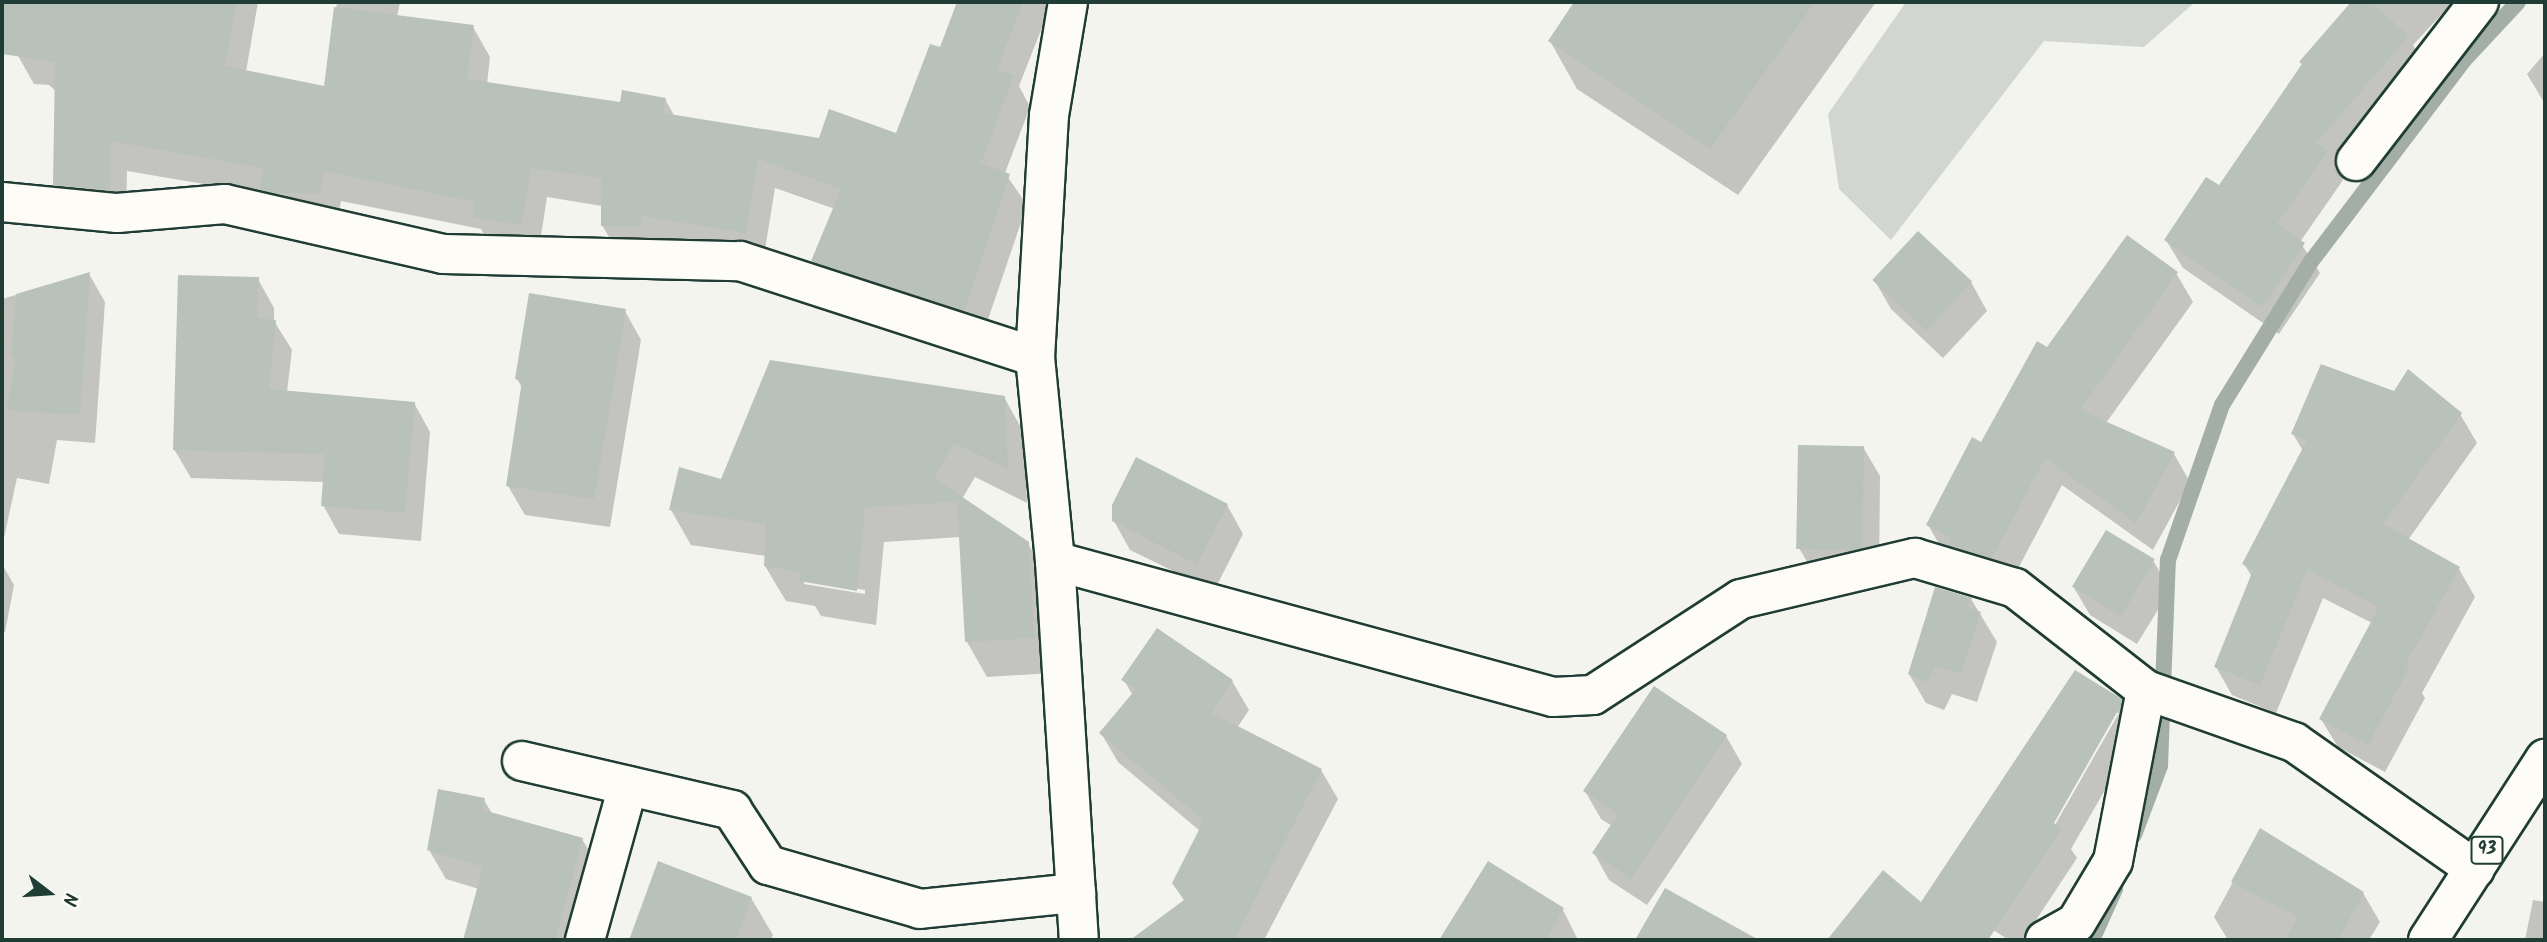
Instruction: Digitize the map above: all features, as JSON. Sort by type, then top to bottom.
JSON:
[{"type":"street","points":[[1068,2],[1049,115],[1035,357],[1055,561],[1079,940]]},
{"type":"street","points":[[2356,161],[2479,2]]},
{"type":"street","points":[[2,202],[117,213],[225,204],[443,254],[740,261],[1035,357]]},
{"type":"street","points":[[1055,561],[1553,697],[1593,695],[1741,599],[1915,558],[2015,588],[2162,695],[2294,742],[2475,869]]},
{"type":"street","points":[[2045,940],[2076,923],[2113,861],[2162,695]]},
{"type":"street","name":"93","points":[[2428,940],[2545,759]]},
{"type":"street","points":[[522,761],[732,810],[768,865],[920,909],[1076,893]]},
{"type":"street","points":[[585,940],[628,786]]},
{"type":"shaded area","points":[[1906,2],[2195,2],[2144,47],[2044,41],[1891,240],[1839,189],[1828,114]]},
{"type":"building","points":[[2,2],[236,2],[225,66],[324,86],[334,7],[474,25],[467,79],[620,102],[622,90],[666,98],[663,113],[819,138],[829,109],[896,133],[930,44],[940,47],[957,2],[1023,2],[997,69],[1014,75],[981,163],[1010,174],[964,311],[811,261],[841,189],[758,159],[746,233],[641,216],[641,226],[601,226],[601,178],[531,168],[521,225],[472,217],[475,202],[324,171],[320,193],[273,193],[259,189],[263,168],[111,141],[110,190],[53,185],[55,62],[2,54]]},
{"type":"building","points":[[1574,2],[1815,2],[1710,149],[1548,41]]},
{"type":"building","points":[[2351,2],[2371,2],[2409,36],[2316,143],[2328,151],[2277,224],[2305,243],[2262,307],[2164,240],[2206,177],[2219,185],[2302,64],[2299,62]]},
{"type":"building","points":[[1918,231],[1972,281],[1926,330],[1872,280]]},
{"type":"building","points":[[2127,235],[2178,272],[2080,410],[2175,452],[2136,523],[2045,458],[1992,558],[1949,545],[1951,538],[1926,525],[1972,437],[1981,442],[2037,341],[2047,347]]},
{"type":"building","points":[[90,272],[80,415],[6,410],[16,359],[11,358],[16,294]]},
{"type":"building","points":[[178,275],[259,277],[257,318],[276,320],[269,389],[415,402],[405,513],[321,506],[325,454],[173,450]]},
{"type":"building","points":[[529,293],[626,309],[594,499],[506,486],[522,381],[515,379]]},
{"type":"building","points":[[770,360],[1005,396],[1008,469],[954,443],[934,478],[1029,542],[1034,638],[965,642],[957,502],[865,507],[857,591],[799,581],[800,572],[764,566],[766,524],[669,510],[679,467],[721,479]]},
{"type":"building","points":[[2321,364],[2394,391],[2408,369],[2462,413],[2383,524],[2460,567],[2405,665],[2409,668],[2368,745],[2319,719],[2379,607],[2307,570],[2260,685],[2214,667],[2253,570],[2242,564],[2307,440],[2291,434]]},
{"type":"building","points":[[1798,445],[1864,446],[1862,550],[1796,549]]},
{"type":"building","points":[[1136,457],[1228,504],[1197,564],[1112,521],[1112,505]]},
{"type":"building","points":[[2106,530],[2155,559],[2121,616],[2072,587]]},
{"type":"building","points":[[1935,587],[1972,598],[1967,607],[1981,612],[1961,674],[1936,666],[1927,682],[1908,674]]},
{"type":"building","points":[[1157,628],[1233,680],[1212,713],[1322,769],[1234,940],[1130,940],[1184,900],[1172,883],[1204,820],[1099,733],[1136,689],[1121,680]]},
{"type":"building","points":[[2075,670],[2122,699],[2120,707],[2054,823],[2062,829],[1988,940],[1827,940],[1883,870],[1921,902]]},
{"type":"building","points":[[1654,686],[1727,735],[1631,879],[1592,853],[1618,814],[1583,791]]},
{"type":"building","points":[[438,789],[485,798],[483,810],[583,838],[555,940],[463,940],[483,867],[427,850]]},
{"type":"building","points":[[2260,828],[2364,892],[2338,940],[2286,940],[2298,916],[2231,882]]},
{"type":"building","points":[[658,861],[752,897],[736,940],[629,940]]},
{"type":"building","points":[[1488,861],[1564,908],[1545,940],[1439,940]]},
{"type":"building","points":[[1665,888],[1759,940],[1635,940]]},
{"type":"waterway","points":[[2134,835],[2160,766],[2168,560],[2222,405],[2310,263],[2464,60],[2518,2]]},
{"type":"waterway","points":[[2092,940],[2115,889]]}]
